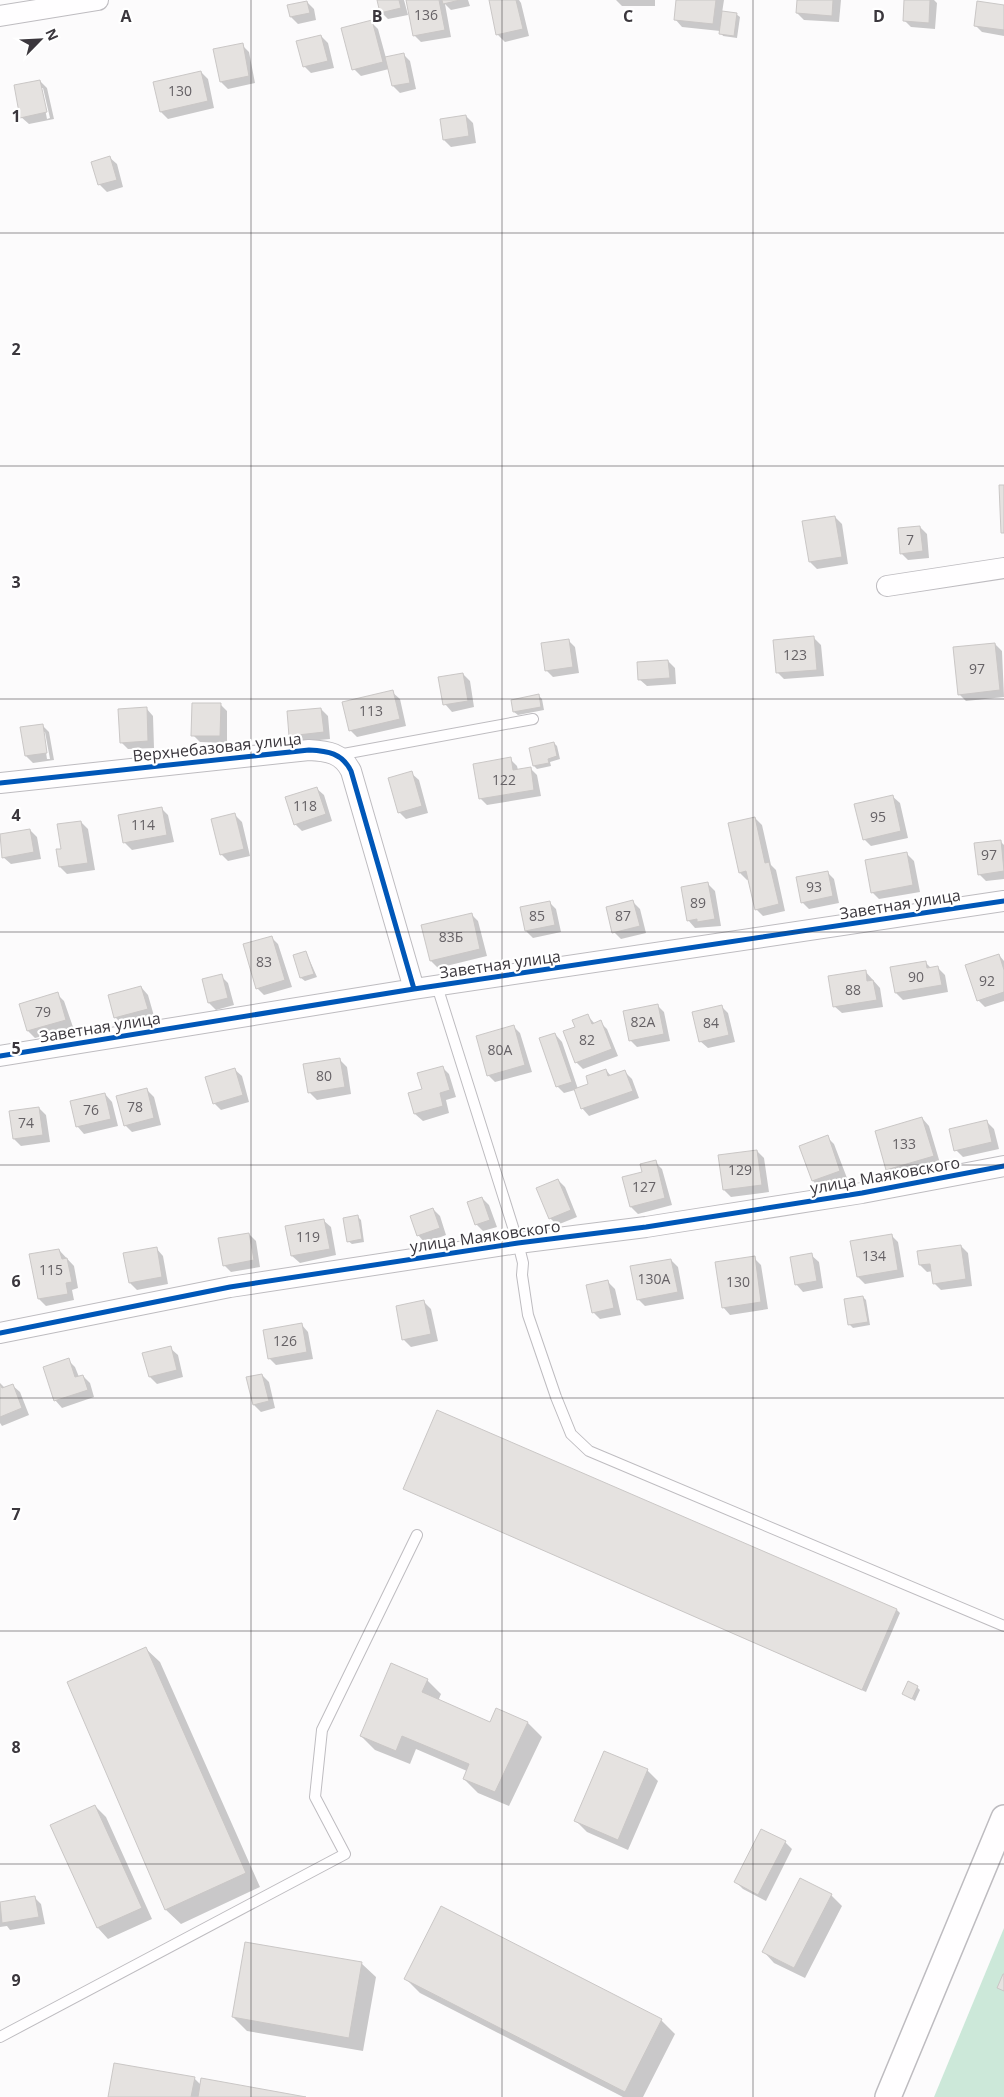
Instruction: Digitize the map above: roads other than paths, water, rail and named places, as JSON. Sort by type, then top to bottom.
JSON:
[{"type":"street","points":[[0,16],[98,0]]},
{"type":"street","points":[[887,586],[1004,568]]},
{"type":"street","name":"Верхнебазовая улица","points":[[0,783],[309,750],[328,751],[338,755]]},
{"type":"street","points":[[338,755],[346,760],[351,771],[414,989]]},
{"type":"street","name":"Заветная улица","points":[[0,1056],[414,989],[1004,901]]},
{"type":"street","name":"улица Маяковского","points":[[0,1333],[230,1287],[518,1243],[646,1228],[862,1193],[1004,1166]]},
{"type":"street","points":[[888,2097],[1004,1818]]},
{"type":"lane","points":[[338,755],[532,719]]},
{"type":"lane","points":[[437,986],[518,1243],[523,1263],[522,1275],[528,1315],[556,1397],[571,1434],[579,1444],[598,1455],[1004,1626]]},
{"type":"lane","points":[[0,2037],[345,1854],[315,1797],[322,1730],[417,1535]]}]
